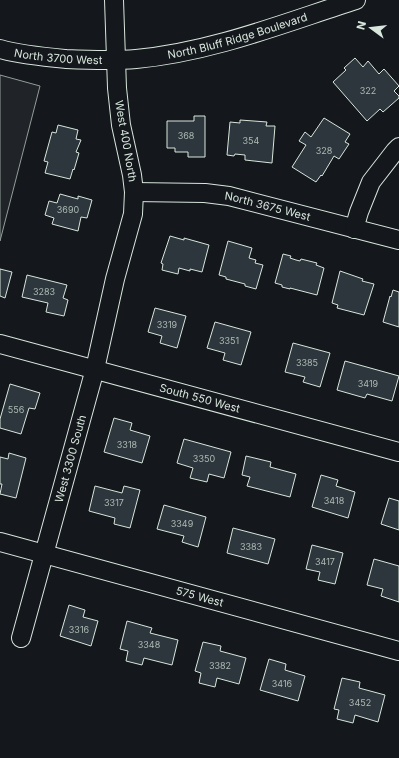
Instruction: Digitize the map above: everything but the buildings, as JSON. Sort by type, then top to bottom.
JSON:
[{"type":"street","name":"West 400 North","points":[[114,0],[117,88],[121,125],[132,175],[134,192],[132,214],[115,279]]},
{"type":"street","name":"North Bluff Ridge Boulevard","points":[[117,60],[186,52],[237,38],[356,0]]},
{"type":"street","name":"North 3700 West","points":[[0,49],[50,58],[97,61],[117,60]]},
{"type":"street","points":[[354,229],[371,182],[399,147]]},
{"type":"street","name":"North 3675 West","points":[[134,192],[150,191],[205,193],[229,196],[399,240]]},
{"type":"street","name":"West 3300 South","points":[[21,638],[94,369],[115,279]]},
{"type":"street","name":"South 550 West","points":[[0,344],[399,452]]},
{"type":"street","name":"575 West","points":[[0,542],[399,651]]},
{"type":"shaded area","points":[[0,75],[40,86],[0,241]]}]
